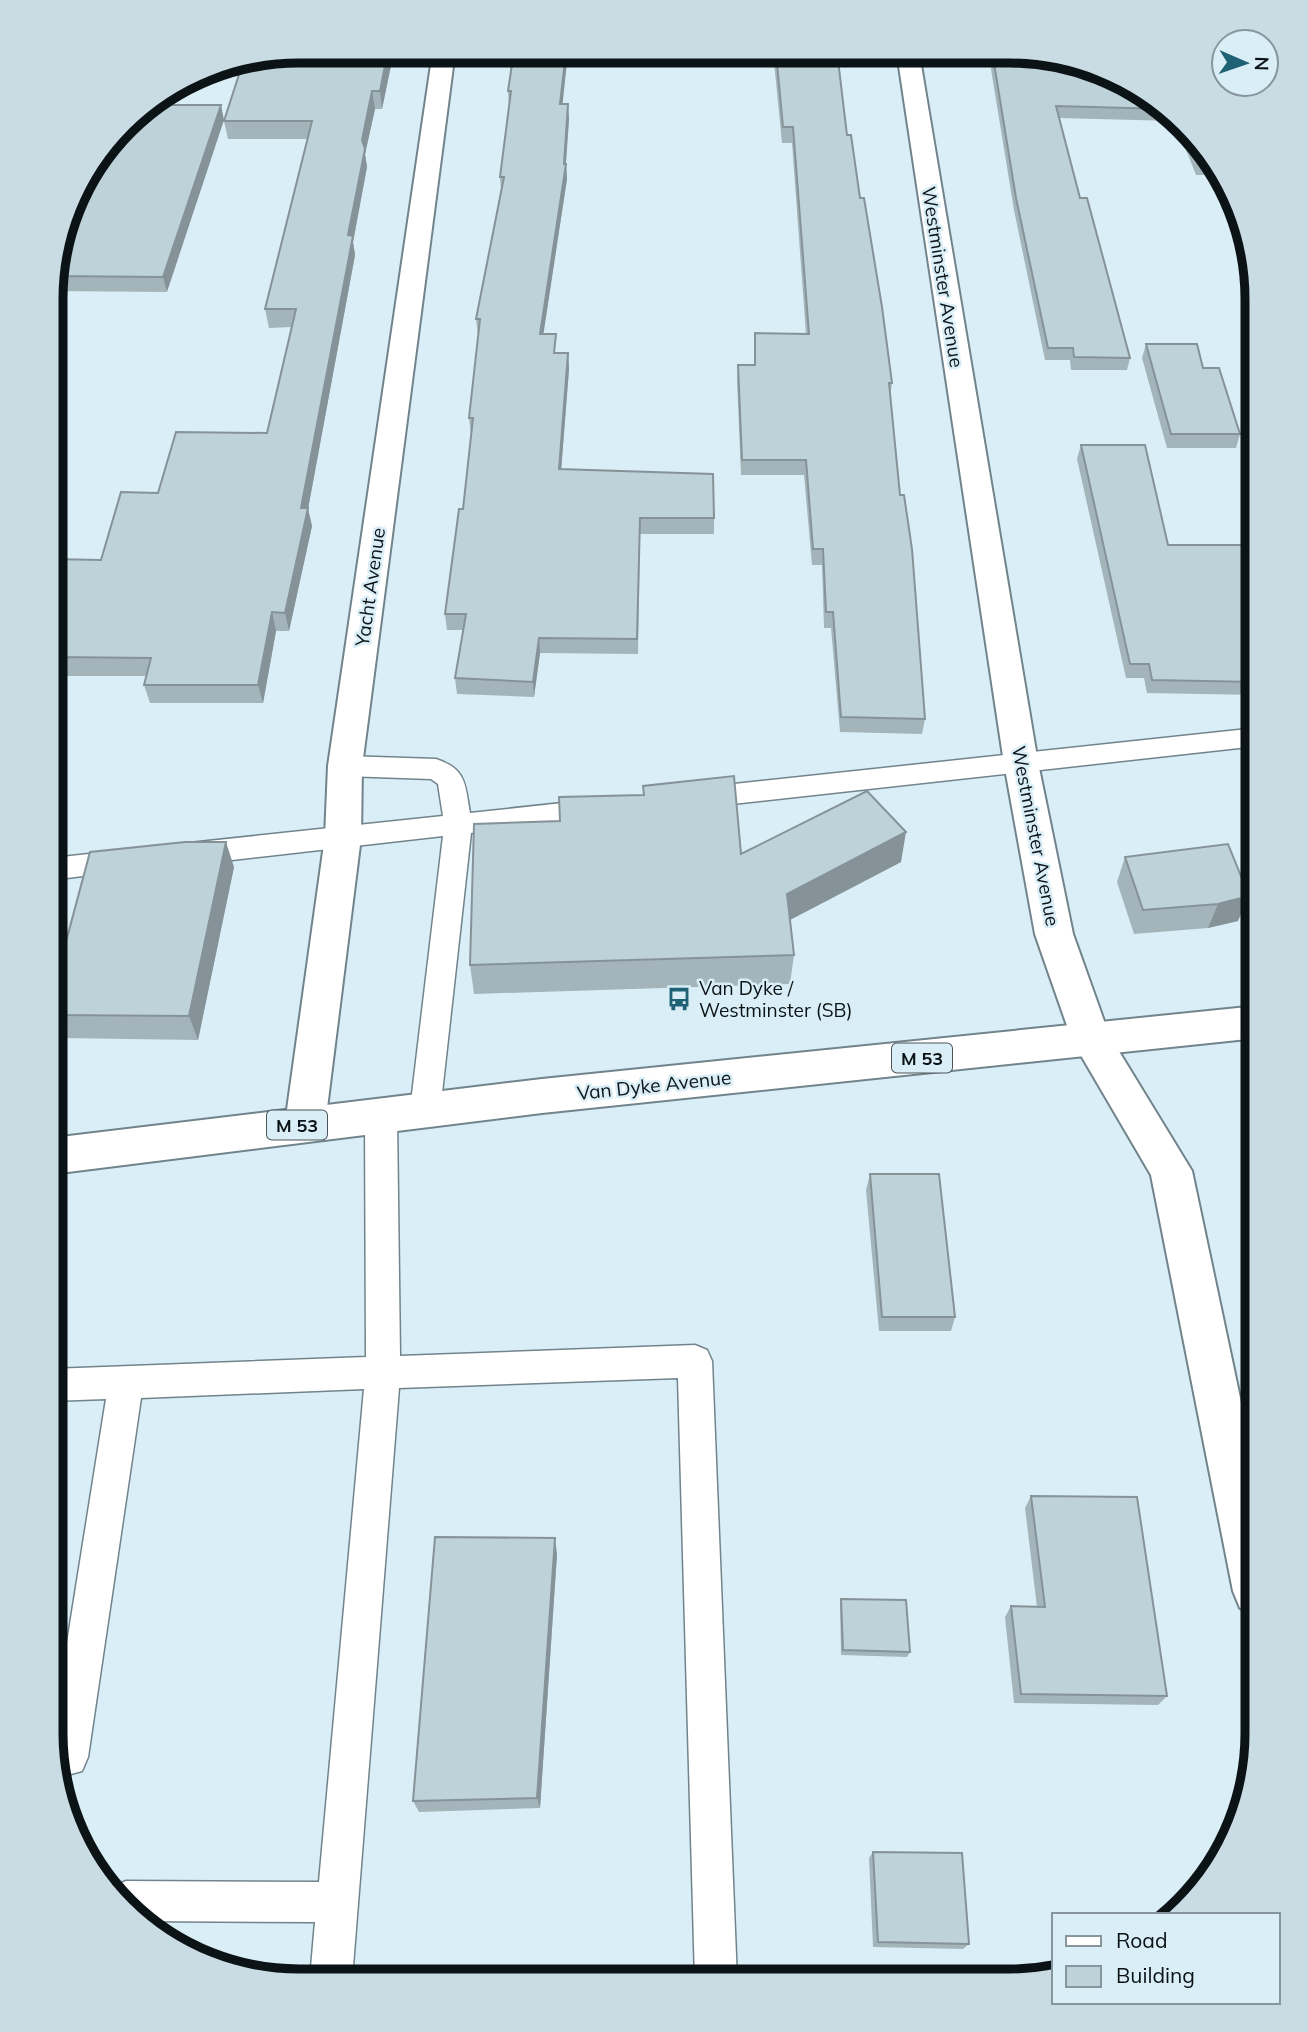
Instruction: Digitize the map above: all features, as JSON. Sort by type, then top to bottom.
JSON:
[{"type":"street","name":"Yacht Avenue","points":[[305,1124],[343,837],[345,766],[442,63]]},
{"type":"street","name":"Westminster Avenue","points":[[910,63],[1021,763],[1054,934],[1091,1040],[1171,1171],[1244,1528]]},
{"type":"street","name":"Van Dyke Avenue","points":[[63,1155],[542,1096],[1245,1023]]},
{"type":"lane","points":[[678,800],[1245,738]]},
{"type":"lane","points":[[345,766],[436,769],[451,779],[458,824],[425,1111]]},
{"type":"lane","points":[[63,868],[623,806]]},
{"type":"lane","points":[[332,1969],[383,1373],[381,1117]]},
{"type":"lane","points":[[63,1385],[695,1361],[716,1969]]},
{"type":"lane","points":[[65,1757],[68,1757],[126,1382]]},
{"type":"lane","points":[[133,1901],[337,1902]]},
{"type":"building","points":[[299,63],[386,63],[380,91],[372,91],[362,140],[365,149],[348,235],[353,236],[301,508],[308,508],[285,613],[272,612],[258,685],[144,685],[151,658],[63,657],[63,559],[101,560],[121,492],[158,493],[176,432],[267,433],[296,309],[265,309],[312,121],[224,121],[240,71]]},
{"type":"building","points":[[512,63],[565,63],[560,104],[568,104],[566,164],[540,334],[556,334],[554,353],[568,353],[559,469],[713,474],[714,518],[640,518],[637,639],[539,638],[533,682],[455,678],[466,614],[445,614],[459,509],[463,509],[473,418],[469,418],[480,319],[476,319],[504,177],[500,177],[511,91],[508,91]]},
{"type":"building","points":[[777,63],[838,63],[847,135],[851,135],[860,198],[864,198],[882,307],[892,383],[889,383],[900,495],[904,495],[912,549],[925,719],[841,717],[833,612],[826,612],[823,549],[813,549],[806,460],[742,460],[738,365],[755,365],[755,333],[809,334],[793,127],[783,127]]},
{"type":"building","points":[[994,63],[1039,65],[1070,71],[1099,81],[1148,109],[1056,106],[1080,198],[1087,198],[1130,358],[1074,357],[1073,348],[1048,348],[1016,198]]},
{"type":"building","points":[[165,105],[221,105],[163,277],[65,276],[76,223],[103,168],[144,122]]},
{"type":"building","points":[[1146,344],[1197,344],[1203,368],[1219,368],[1240,434],[1171,434]]},
{"type":"building","points":[[1081,445],[1145,445],[1168,545],[1245,545],[1245,682],[1152,680],[1149,664],[1130,664]]},
{"type":"building","points":[[734,776],[741,854],[867,791],[906,832],[787,894],[794,955],[470,965],[474,824],[560,821],[559,797],[644,795],[643,786]]},
{"type":"building","points":[[185,842],[226,842],[189,1016],[63,1015],[63,953],[90,852]]},
{"type":"building","points":[[1228,844],[1245,885],[1245,897],[1218,904],[1143,910],[1125,857]]},
{"type":"building","points":[[870,1174],[939,1174],[955,1317],[882,1317]]},
{"type":"building","points":[[1031,1496],[1137,1497],[1167,1696],[1021,1694],[1011,1606],[1045,1607]]},
{"type":"building","points":[[435,1537],[555,1538],[537,1798],[413,1801]]},
{"type":"building","points":[[841,1599],[906,1600],[910,1652],[843,1650]]},
{"type":"building","points":[[873,1852],[962,1853],[969,1944],[878,1942]]},
{"type":"place","name":"Van Dyke / Westminster (SB)","points":[[679,999]]}]
